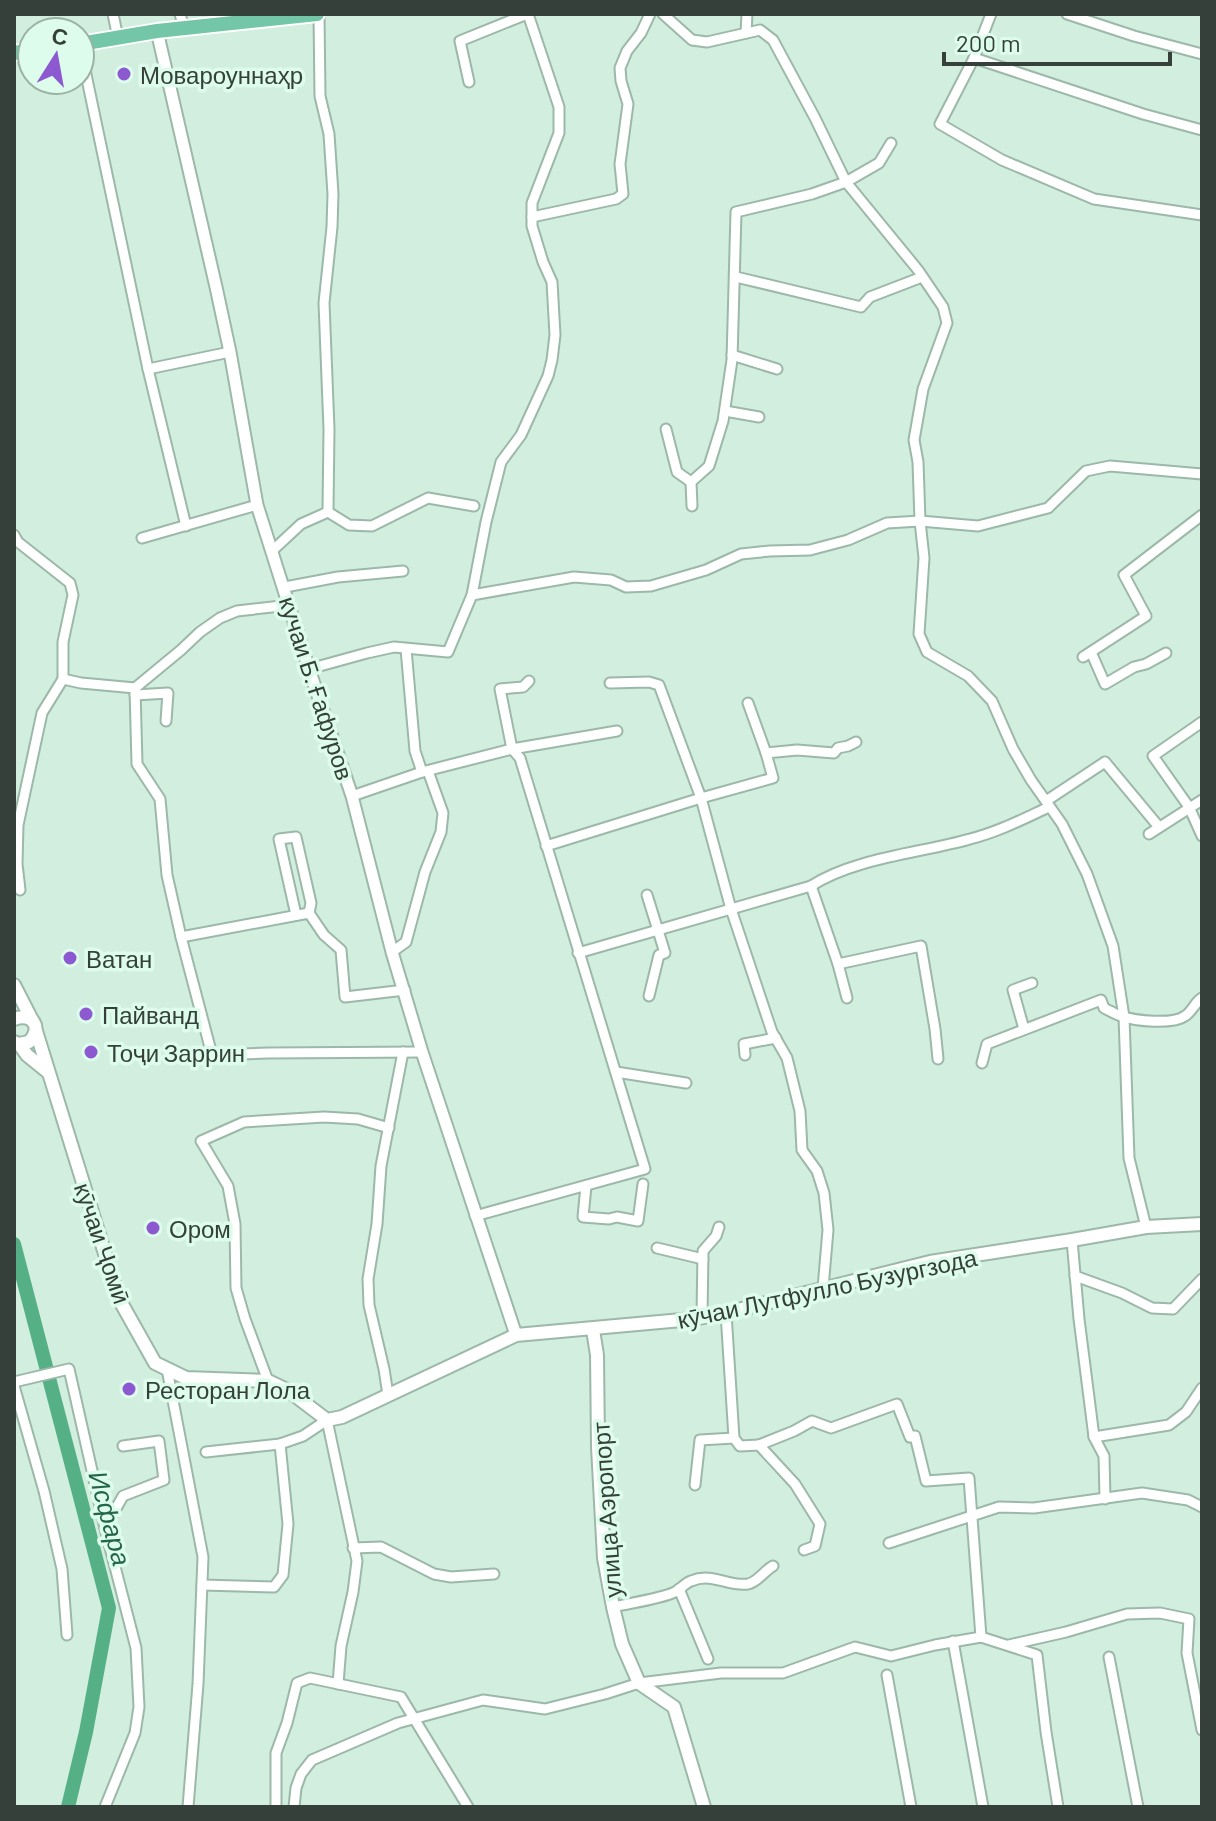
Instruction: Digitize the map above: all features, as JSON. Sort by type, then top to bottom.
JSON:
[{"type":"main road","points":[[96,42],[157,31],[182,21],[318,14]]},
{"type":"main road","name":"кӯчаи Ҷомӣ","points":[[14,985],[34,1026],[119,1299],[155,1363],[167,1369]]},
{"type":"main road","points":[[14,1019],[22,1016],[34,1026],[35,1035],[29,1042],[16,1043]]},
{"type":"main road","points":[[16,1043],[49,1073]]},
{"type":"main road","name":"кӯчаи Лутфулло Бузургзода","points":[[516,1335],[593,1330],[702,1317],[930,1262],[1146,1227],[1202,1224]]},
{"type":"main road","name":"улица Аэропорт","points":[[593,1330],[597,1355],[604,1558],[622,1644],[639,1683]]},
{"type":"main road","points":[[167,1369],[186,1378],[268,1381],[289,1391],[327,1420],[342,1417],[516,1335]]},
{"type":"main road","points":[[639,1683],[674,1707],[704,1807]]},
{"type":"street","points":[[113,14],[118,38]]},
{"type":"street","points":[[318,14],[320,96],[329,134],[333,194],[324,303],[329,429],[328,512]]},
{"type":"street","points":[[309,669],[394,647],[448,652],[472,595],[501,462],[521,435],[548,376],[555,335],[552,282],[532,226],[532,203],[559,133],[559,107],[527,14],[460,41],[469,82]]},
{"type":"street","points":[[532,217],[616,199],[623,194],[620,164],[628,104],[620,68],[650,14]]},
{"type":"street","points":[[663,14],[692,40],[707,42],[760,30],[773,40],[846,182],[943,307],[947,323],[923,389],[914,440],[924,558],[919,634],[927,652],[968,676],[992,701],[1013,749],[1062,824],[1087,874],[1113,946],[1124,1017],[1129,1158],[1146,1227]]},
{"type":"street","points":[[746,33],[747,14]]},
{"type":"street","points":[[991,14],[974,58],[940,124],[1002,160],[1094,199],[1202,215]]},
{"type":"street","points":[[1067,14],[1202,54]]},
{"type":"street","name":"кучаи Б. Ғафуров","points":[[157,31],[230,352],[257,505],[352,796],[392,952],[422,1052],[516,1335]]},
{"type":"street","points":[[974,58],[1143,114],[1202,130]]},
{"type":"street","points":[[91,96],[148,369],[186,526]]},
{"type":"street","points":[[691,482],[709,466],[725,411],[732,355],[736,212],[812,194],[846,182],[879,163],[891,143]]},
{"type":"street","points":[[736,277],[861,307],[870,297],[922,277]]},
{"type":"street","points":[[148,369],[230,352]]},
{"type":"street","points":[[732,355],[777,369]]},
{"type":"street","points":[[725,411],[759,417]]},
{"type":"street","points":[[666,429],[677,472],[691,482]]},
{"type":"street","points":[[472,595],[574,577],[611,580],[626,587],[651,586],[706,570],[741,554],[810,550],[848,540],[887,523],[920,521],[978,526],[1048,508],[1086,471],[1110,466],[1202,474]]},
{"type":"street","points":[[691,482],[692,506]]},
{"type":"street","points":[[328,512],[349,525],[372,526],[428,498],[474,506]]},
{"type":"street","points":[[142,538],[257,505]]},
{"type":"street","points":[[273,550],[301,524],[328,512]]},
{"type":"street","points":[[1166,653],[1105,684],[1087,654],[1146,616],[1124,575],[1202,515]]},
{"type":"street","points":[[14,535],[18,542],[70,583],[73,595],[63,642],[63,679],[42,713],[18,825],[20,890]]},
{"type":"street","points":[[285,587],[338,577],[403,571]]},
{"type":"street","points":[[290,605],[237,611],[220,618],[200,632],[135,691],[137,764],[160,799],[167,875],[212,1055],[422,1052]]},
{"type":"street","points":[[392,952],[406,942],[425,872],[441,832],[443,813],[415,751],[406,649]]},
{"type":"street","points":[[63,679],[168,693],[166,721]]},
{"type":"street","points":[[475,1216],[645,1169],[520,758],[512,749],[500,689],[523,687],[529,681]]},
{"type":"street","points":[[610,683],[649,682],[659,685],[701,798],[731,909],[776,1038],[787,1058],[800,1111],[802,1150],[817,1171],[824,1193],[828,1230],[823,1288]]},
{"type":"street","points":[[546,846],[773,778],[748,703]]},
{"type":"street","points":[[1202,722],[1153,756],[1189,807],[1202,836]]},
{"type":"street","points":[[352,796],[425,772],[512,749],[617,731]]},
{"type":"street","points":[[766,753],[797,750],[834,753],[838,748],[856,742]]},
{"type":"street","points":[[578,953],[811,886],[827,875],[1000,830],[1048,804],[1105,762],[1159,827]]},
{"type":"street","points":[[1149,834],[1202,800]]},
{"type":"street","points":[[296,915],[279,839],[296,837],[311,903],[309,913],[324,935],[341,950],[345,997],[405,990]]},
{"type":"street","points":[[811,886],[847,998]]},
{"type":"street","points":[[647,895],[665,953],[659,955],[649,996]]},
{"type":"street","points":[[181,937],[309,913]]},
{"type":"street","points":[[838,964],[921,946],[938,1059]]},
{"type":"street","points":[[1024,1029],[1013,990],[1032,983]]},
{"type":"street","points":[[982,1063],[987,1044],[1101,1000],[1104,1008],[1124,1017],[1171,1021],[1185,1016],[1202,998]]},
{"type":"street","points":[[745,1055],[744,1044],[776,1038]]},
{"type":"street","points":[[388,1395],[369,1305],[368,1279],[377,1224],[381,1166],[403,1052]]},
{"type":"street","points":[[616,1072],[686,1083]]},
{"type":"street","points":[[268,1381],[236,1288],[235,1224],[228,1186],[201,1141],[244,1122],[324,1117],[358,1119],[389,1128]]},
{"type":"street","points":[[586,1186],[583,1217],[617,1217],[638,1221],[643,1184]]},
{"type":"street","points":[[702,1317],[703,1251],[716,1236],[719,1227]]},
{"type":"street","points":[[1072,1240],[1094,1437],[1104,1456],[1105,1499]]},
{"type":"street","points":[[657,1248],[703,1259]]},
{"type":"street","points":[[1075,1276],[1152,1308],[1173,1309],[1202,1279]]},
{"type":"street","points":[[726,1313],[734,1438],[740,1446],[759,1445],[812,1421],[831,1428],[897,1404],[910,1437],[915,1436],[926,1481],[969,1478],[981,1637]]},
{"type":"street","points":[[67,1635],[62,1569],[17,1383],[69,1369],[136,1648],[139,1707],[135,1733],[105,1807]]},
{"type":"street","points":[[167,1369],[203,1557],[198,1684],[188,1807]]},
{"type":"street","points":[[1094,1437],[1169,1425],[1186,1412],[1202,1388]]},
{"type":"street","points":[[206,1452],[280,1444],[303,1436],[327,1420],[357,1561],[341,1646],[338,1684]]},
{"type":"street","points":[[695,1485],[700,1440],[734,1438]]},
{"type":"street","points":[[105,1528],[123,1496],[164,1480],[159,1441],[123,1446]]},
{"type":"street","points":[[202,1585],[274,1587],[283,1575],[288,1524],[280,1444]]},
{"type":"street","points":[[759,1445],[795,1484],[820,1524],[815,1546],[804,1550]]},
{"type":"street","points":[[889,1543],[999,1507],[1034,1508],[1142,1493],[1188,1500],[1202,1507]]},
{"type":"street","points":[[353,1548],[381,1547],[442,1576],[494,1574]]},
{"type":"street","points":[[613,1607],[673,1593],[692,1581],[712,1577],[746,1584],[757,1581],[773,1566]]},
{"type":"street","points":[[679,1589],[708,1659]]},
{"type":"street","points":[[1006,1645],[1127,1614],[1160,1613],[1189,1619],[1187,1653],[1202,1730]]},
{"type":"street","points":[[294,1807],[301,1774],[312,1760],[398,1723],[483,1700],[545,1709],[639,1683],[721,1673],[783,1673],[855,1647],[891,1656],[981,1637],[1037,1655],[1058,1807]]},
{"type":"street","points":[[953,1641],[983,1807]]},
{"type":"street","points":[[1109,1657],[1138,1807]]},
{"type":"street","points":[[887,1675],[911,1807]]},
{"type":"street","points":[[276,1807],[276,1753],[297,1683],[310,1678],[401,1697],[468,1807]]},
{"type":"waterway","name":"Исфара","points":[[14,1244],[109,1608],[86,1732],[68,1807]]},
{"type":"place","name":"Мовароуннаҳр","points":[[124,74]]},
{"type":"place","name":"Ватан","points":[[70,958]]},
{"type":"place","name":"Пайванд","points":[[86,1014]]},
{"type":"place","name":"Тоҷи Заррин","points":[[91,1052]]},
{"type":"place","name":"Ором","points":[[153,1228]]},
{"type":"place","name":"Ресторан Лола","points":[[129,1389]]}]
